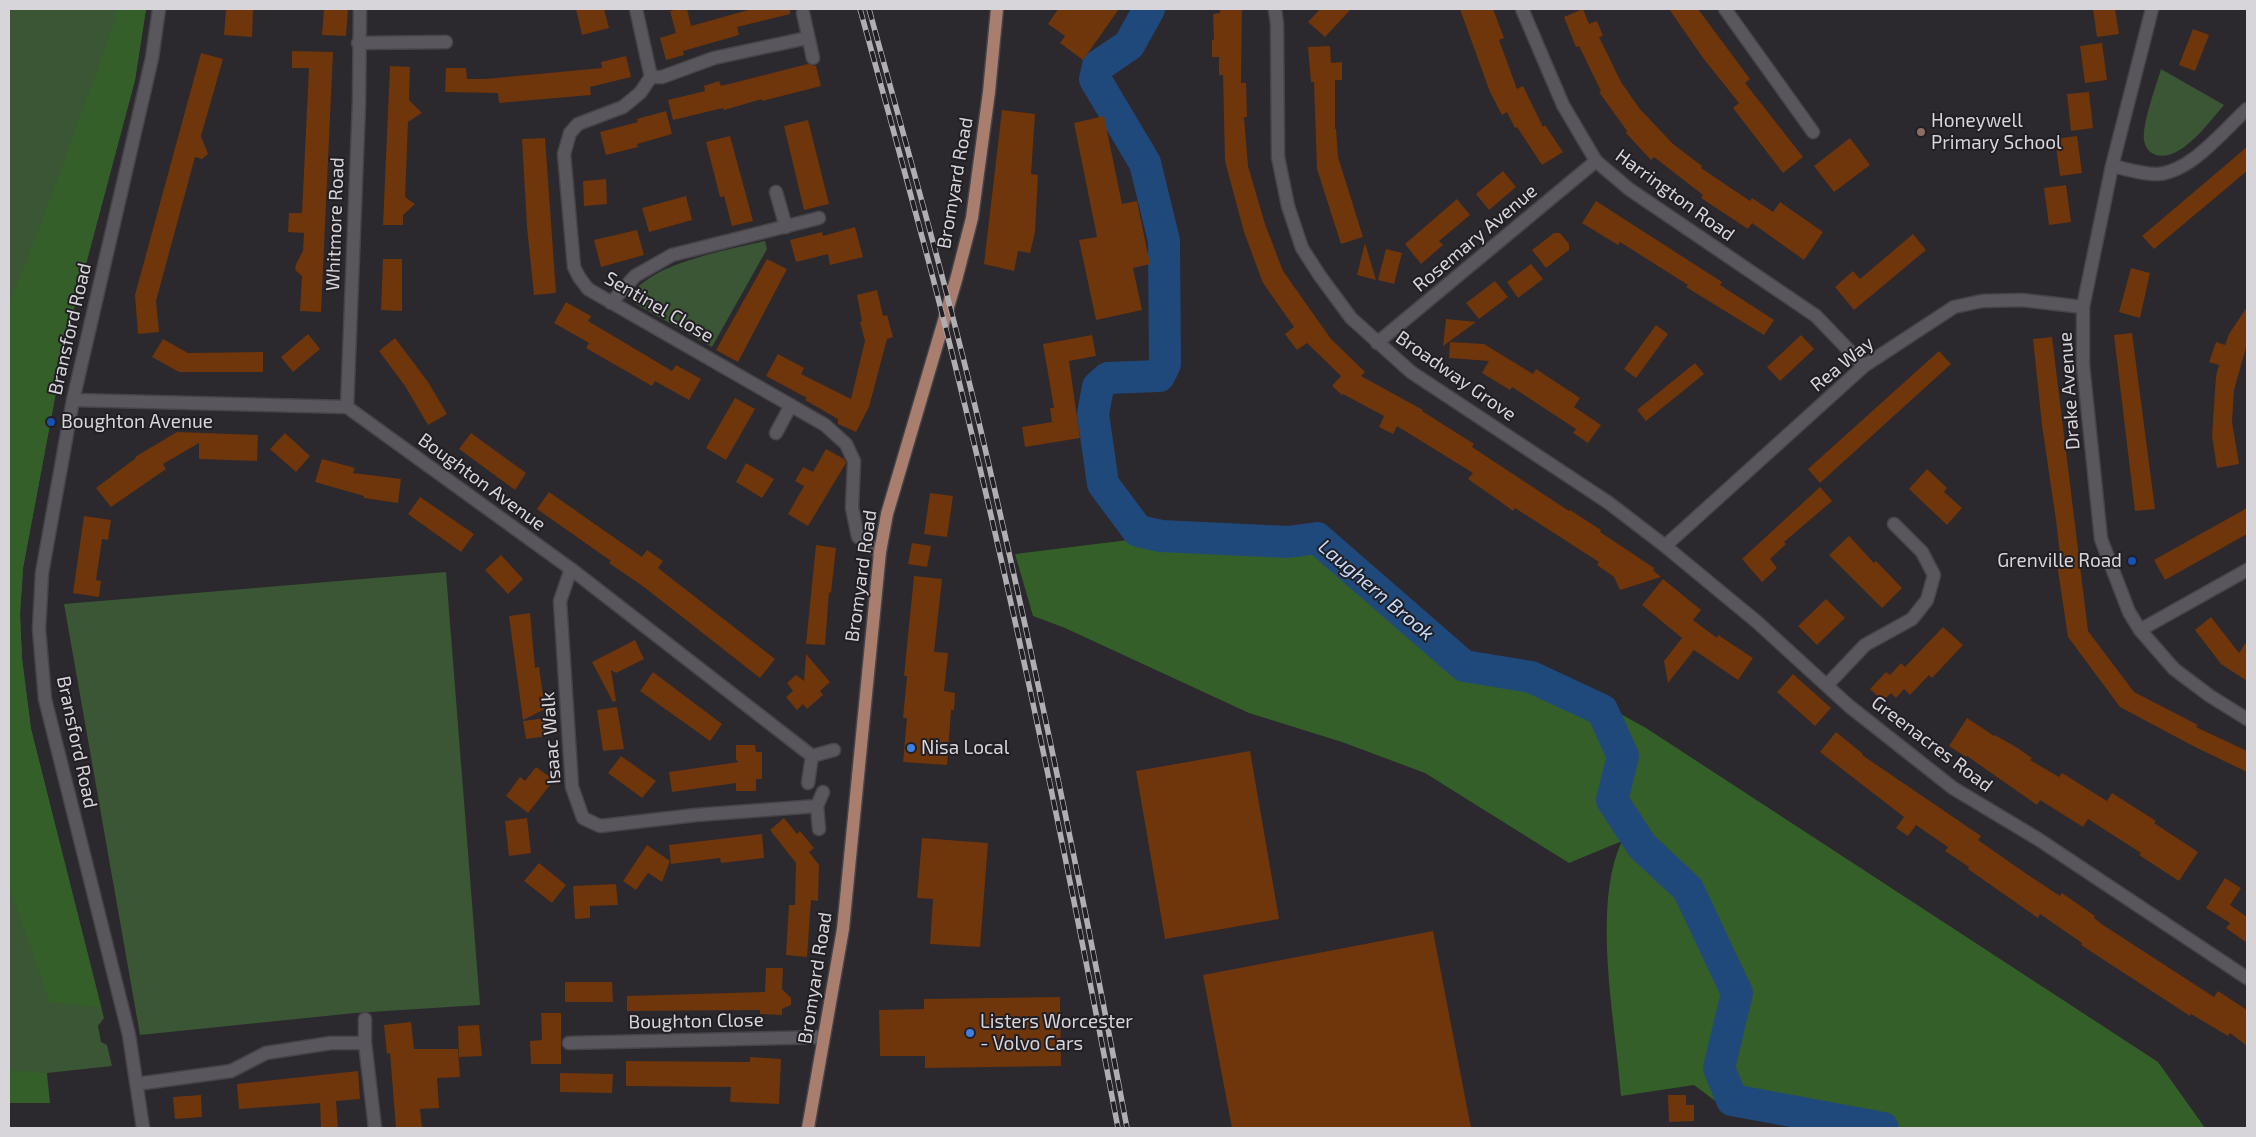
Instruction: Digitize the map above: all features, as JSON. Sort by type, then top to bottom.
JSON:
[{"type":"main road","name":"Bromyard Road","points":[[808,1128],[843,929],[880,552],[887,514],[972,218],[989,92],[997,9]]},
{"type":"street","name":"Bransford Road","points":[[143,1128],[129,1035],[45,699],[39,629],[42,573],[73,400],[152,58],[158,9]]},
{"type":"street","name":"Whitmore Road","points":[[347,407],[359,103],[358,43],[360,9]]},
{"type":"street","points":[[636,9],[651,77],[662,77],[714,58],[807,38]]},
{"type":"street","name":"Broadway Grove","points":[[1275,9],[1277,24],[1278,157],[1288,206],[1302,248],[1320,276],[1351,318],[1411,372],[1609,503],[1665,546]]},
{"type":"street","name":"Harrington Road","points":[[1522,9],[1563,105],[1596,161],[1629,189],[1816,316],[1864,366]]},
{"type":"street","points":[[1725,9],[1813,132]]},
{"type":"street","name":"Drake Avenue","points":[[2152,9],[2112,166],[2082,307],[2083,365],[2102,538],[2129,612],[2140,630],[2174,669],[2210,696],[2247,718]]},
{"type":"street","points":[[803,13],[807,38],[813,58]]},
{"type":"street","points":[[358,43],[446,42]]},
{"type":"street","name":"Sentinel Close","points":[[651,77],[640,93],[623,107],[578,124],[570,133],[564,154],[574,267],[588,289],[825,425],[846,444],[854,461],[852,508],[861,540],[880,552]]},
{"type":"street","points":[[2112,166],[2156,174],[2174,171],[2192,161],[2247,109]]},
{"type":"street","name":"Rosemary Avenue","points":[[1377,343],[1596,161]]},
{"type":"street","points":[[776,192],[786,227]]},
{"type":"street","points":[[611,303],[635,276],[672,255],[819,218]]},
{"type":"street","name":"Rea Way","points":[[1665,546],[1864,366],[1954,307],[1982,302],[2022,300],[2082,307]]},
{"type":"street","points":[[73,400],[347,407]]},
{"type":"street","points":[[776,433],[791,405]]},
{"type":"street","name":"Boughton Avenue","points":[[347,407],[571,569],[812,756]]},
{"type":"street","points":[[1827,685],[1865,645],[1912,619],[1928,600],[1934,575],[1922,552],[1894,524]]},
{"type":"street","name":"Greenacres Road","points":[[1665,546],[1757,622],[1849,706],[1953,788],[2038,839],[2247,978]]},
{"type":"street","name":"Isaac Walk","points":[[571,569],[560,601],[572,787],[583,818],[600,826],[696,815],[816,806]]},
{"type":"street","points":[[2140,630],[2247,570]]},
{"type":"street","points":[[808,782],[812,756],[834,750]]},
{"type":"street","points":[[819,829],[816,806],[823,792]]},
{"type":"street","points":[[365,1019],[375,1128]]},
{"type":"street","name":"Boughton Close","points":[[569,1043],[824,1037]]},
{"type":"street","points":[[137,1084],[232,1071],[266,1053],[331,1043],[366,1044]]},
{"type":"green space","points":[[9,9],[146,9],[135,80],[66,339],[23,568],[20,614],[22,659],[31,729],[104,1018],[98,1026],[101,1042],[107,1045],[112,1066],[47,1073],[50,1103],[9,1103]]},
{"type":"green space","points":[[117,9],[146,9],[135,80],[66,339],[23,568],[20,614],[22,659],[31,729],[101,1007],[49,1002],[9,885],[9,306],[114,23]]},
{"type":"green space","points":[[2161,69],[2224,105],[2185,147],[2165,156],[2151,153],[2146,147],[2144,140],[2147,115]]},
{"type":"green space","points":[[765,241],[767,249],[712,347],[636,304],[632,294],[657,273],[713,253]]},
{"type":"green space","points":[[1161,536],[1288,542],[1317,538],[1464,666],[1534,666],[1646,728],[2158,1062],[2205,1128],[1845,1128],[1726,1109],[1694,1085],[1621,1096],[1608,966],[1607,931],[1608,898],[1613,868],[1622,841],[1569,863],[1425,773],[1342,742],[1249,713],[1065,628],[1033,616],[1015,554]]},
{"type":"green space","points":[[446,572],[480,1005],[355,1013],[140,1035],[64,604]]},
{"type":"green space","points":[[9,1070],[46,1073],[50,1103],[9,1103]]},
{"type":"building","points":[[226,9],[253,9],[252,37],[224,35]]},
{"type":"building","points":[[324,9],[348,9],[346,36],[322,35]]},
{"type":"building","points":[[576,9],[604,9],[609,28],[582,35]]},
{"type":"building","points":[[687,9],[691,26],[752,9],[790,9],[790,14],[737,27],[739,35],[683,51],[684,55],[666,60],[660,38],[676,33],[670,11]]},
{"type":"building","points":[[1058,9],[1119,9],[1083,60],[1060,43],[1065,36],[1048,24]]},
{"type":"building","points":[[1220,9],[1242,9],[1241,83],[1246,83],[1247,117],[1244,117],[1248,166],[1265,224],[1283,271],[1331,339],[1365,372],[1361,376],[1423,410],[1474,444],[1472,447],[1601,530],[1600,532],[1654,568],[1653,570],[1661,577],[1620,590],[1614,577],[1597,565],[1599,562],[1515,508],[1513,511],[1468,479],[1473,473],[1397,426],[1393,434],[1379,427],[1384,416],[1342,395],[1332,386],[1341,376],[1307,343],[1297,350],[1285,334],[1294,327],[1263,283],[1244,232],[1225,161],[1223,75],[1219,75],[1219,57],[1212,57],[1212,40],[1214,40],[1213,14],[1220,13]]},
{"type":"building","points":[[1320,9],[1351,9],[1325,37],[1308,22]]},
{"type":"building","points":[[1460,9],[1493,9],[1504,38],[1499,40],[1517,89],[1523,86],[1543,127],[1545,125],[1563,152],[1542,165],[1517,127],[1515,128],[1507,112],[1502,115],[1490,92]]},
{"type":"building","points":[[1583,9],[1589,24],[1597,21],[1603,36],[1599,37],[1621,82],[1639,108],[1673,144],[1702,166],[1701,168],[1750,201],[1752,198],[1773,212],[1780,202],[1823,232],[1804,260],[1752,223],[1748,229],[1701,198],[1703,195],[1654,157],[1651,160],[1626,133],[1627,131],[1599,92],[1601,91],[1579,46],[1576,47],[1564,17]]},
{"type":"building","points":[[1669,9],[1698,9],[1750,79],[1745,83],[1803,157],[1783,173],[1733,108],[1739,103],[1703,58]]},
{"type":"building","points":[[2093,9],[2115,9],[2119,34],[2097,37]]},
{"type":"building","points":[[2193,29],[2209,35],[2195,71],[2179,65]]},
{"type":"building","points":[[2102,43],[2107,80],[2085,83],[2080,46]]},
{"type":"building","points":[[1330,46],[1331,63],[1342,62],[1342,80],[1335,80],[1335,129],[1338,157],[1363,237],[1341,244],[1317,169],[1314,82],[1311,82],[1308,47]]},
{"type":"building","points":[[292,51],[333,52],[321,312],[300,311],[302,276],[295,270],[303,251],[304,233],[288,232],[289,213],[302,213],[309,68],[292,68]]},
{"type":"building","points":[[201,53],[223,59],[201,136],[208,154],[202,159],[195,157],[156,301],[159,332],[138,334],[135,295]]},
{"type":"building","points":[[626,56],[631,77],[590,87],[591,95],[499,103],[498,93],[445,92],[446,68],[466,68],[467,79],[485,79],[602,68],[601,62]]},
{"type":"building","points":[[808,64],[816,66],[821,86],[762,101],[762,99],[724,110],[723,108],[673,120],[668,100],[705,91],[704,86],[719,81],[721,86]]},
{"type":"building","points":[[390,66],[410,67],[409,100],[422,113],[408,122],[405,197],[415,204],[403,215],[403,225],[383,225]]},
{"type":"building","points":[[2089,92],[2093,128],[2071,131],[2067,94]]},
{"type":"building","points":[[1002,110],[1035,114],[1031,174],[1038,175],[1035,232],[1030,253],[1018,251],[1014,271],[984,264]]},
{"type":"building","points":[[666,111],[672,134],[637,144],[638,147],[606,155],[600,132],[638,122],[637,119]]},
{"type":"building","points":[[1104,116],[1122,204],[1137,201],[1150,264],[1133,268],[1142,310],[1096,320],[1079,240],[1097,237],[1074,123]]},
{"type":"building","points":[[808,120],[829,204],[804,210],[784,126]]},
{"type":"building","points":[[730,136],[753,221],[732,226],[724,196],[720,197],[706,142]]},
{"type":"building","points":[[2077,136],[2082,173],[2060,176],[2055,139]]},
{"type":"building","points":[[545,138],[556,293],[534,295],[527,227],[522,139]]},
{"type":"building","points":[[1850,138],[1870,165],[1834,192],[1814,166]]},
{"type":"building","points":[[2247,147],[2247,171],[2154,249],[2142,236]]},
{"type":"building","points":[[1503,171],[1516,187],[1489,210],[1476,194]]},
{"type":"building","points":[[606,179],[607,204],[584,206],[583,181]]},
{"type":"building","points":[[2066,185],[2071,222],[2049,225],[2044,188]]},
{"type":"building","points":[[686,196],[692,220],[649,232],[642,208]]},
{"type":"building","points":[[1457,199],[1470,215],[1439,241],[1443,245],[1421,264],[1405,244]]},
{"type":"building","points":[[1596,201],[1722,282],[1720,285],[1774,320],[1764,335],[1686,287],[1688,285],[1620,242],[1618,245],[1582,223]]},
{"type":"building","points":[[855,227],[863,257],[830,265],[828,254],[796,262],[790,240],[822,232],[823,236]]},
{"type":"building","points":[[637,230],[644,255],[601,267],[594,240]]},
{"type":"building","points":[[1554,233],[1560,233],[1569,244],[1569,250],[1546,268],[1532,250]]},
{"type":"building","points":[[1913,234],[1926,250],[1854,310],[1835,287],[1853,271],[1860,279]]},
{"type":"building","points":[[1365,243],[1376,280],[1357,275]]},
{"type":"building","points":[[1386,249],[1402,253],[1394,284],[1378,280]]},
{"type":"building","points":[[383,259],[402,259],[402,311],[381,310]]},
{"type":"building","points":[[767,259],[787,269],[738,362],[716,350]]},
{"type":"building","points":[[1531,264],[1543,279],[1518,298],[1507,282]]},
{"type":"building","points":[[2131,268],[2150,273],[2140,318],[2119,312]]},
{"type":"building","points":[[1495,281],[1508,297],[1479,319],[1466,303]]},
{"type":"building","points":[[877,290],[883,316],[887,315],[893,337],[887,339],[869,407],[856,432],[838,424],[838,419],[805,400],[807,398],[766,376],[778,354],[804,368],[801,374],[851,399],[865,341],[860,322],[862,321],[857,295]]},
{"type":"building","points":[[566,302],[591,316],[588,321],[672,371],[676,365],[701,379],[689,400],[655,381],[652,386],[586,348],[589,343],[554,323]]},
{"type":"building","points":[[2247,307],[2247,344],[2234,390],[2232,422],[2239,464],[2217,468],[2212,436],[2216,376],[2219,365],[2209,362],[2216,342],[2225,345],[2229,334]]},
{"type":"building","points":[[1446,319],[1476,322],[1443,346]]},
{"type":"building","points":[[1656,325],[1668,334],[1636,378],[1624,369]]},
{"type":"building","points":[[2132,333],[2155,509],[2135,511],[2114,335]]},
{"type":"building","points":[[308,334],[320,349],[293,372],[281,357]]},
{"type":"building","points":[[1092,335],[1096,356],[1069,361],[1080,438],[1025,447],[1022,427],[1052,422],[1050,408],[1054,408],[1043,344]]},
{"type":"building","points":[[1801,335],[1814,349],[1780,381],[1767,367]]},
{"type":"building","points":[[2052,337],[2088,631],[2134,692],[2198,725],[2196,727],[2247,751],[2247,772],[2120,707],[2068,637],[2057,564],[2061,564],[2042,425],[2033,339]]},
{"type":"building","points":[[395,338],[428,382],[447,414],[428,425],[405,386],[379,351]]},
{"type":"building","points":[[163,339],[188,353],[263,352],[263,372],[179,372],[152,357]]},
{"type":"building","points":[[1450,342],[1484,344],[1533,374],[1536,369],[1580,398],[1574,407],[1601,425],[1588,443],[1573,433],[1576,429],[1512,387],[1510,390],[1482,373],[1489,361],[1449,358]]},
{"type":"building","points":[[1939,351],[1951,364],[1820,483],[1808,469]]},
{"type":"building","points":[[1695,363],[1704,374],[1646,421],[1637,410]]},
{"type":"building","points":[[735,398],[755,409],[726,460],[706,448]]},
{"type":"building","points":[[177,432],[258,435],[257,461],[199,459],[199,443],[163,464],[166,469],[111,507],[96,488],[135,457]]},
{"type":"building","points":[[285,433],[310,456],[296,472],[270,449]]},
{"type":"building","points":[[471,433],[526,473],[515,490],[459,449]]},
{"type":"building","points":[[826,449],[844,459],[846,463],[808,526],[788,514],[804,486],[795,481],[803,467],[813,472]]},
{"type":"building","points":[[322,459],[355,468],[353,473],[401,479],[398,503],[364,498],[364,496],[315,482]]},
{"type":"building","points":[[746,463],[774,479],[762,498],[736,482]]},
{"type":"building","points":[[1927,469],[1947,488],[1944,492],[1962,508],[1947,525],[1909,489]]},
{"type":"building","points":[[1820,487],[1832,501],[1784,542],[1786,544],[1770,559],[1777,568],[1762,582],[1742,559]]},
{"type":"building","points":[[549,492],[642,557],[647,550],[663,561],[658,568],[775,659],[760,678],[644,587],[609,563],[611,561],[537,509]]},
{"type":"building","points":[[930,493],[953,496],[947,537],[924,534]]},
{"type":"building","points":[[420,497],[474,534],[461,552],[408,514]]},
{"type":"building","points":[[2247,508],[2247,534],[2165,580],[2154,560]]},
{"type":"building","points":[[84,516],[111,520],[108,540],[102,539],[96,580],[101,581],[99,597],[73,593]]},
{"type":"building","points":[[1849,536],[1874,563],[1876,561],[1902,588],[1882,608],[1829,555]]},
{"type":"building","points":[[912,543],[931,546],[927,567],[908,564]]},
{"type":"building","points":[[816,545],[836,548],[831,593],[829,592],[825,645],[806,644]]},
{"type":"building","points":[[501,555],[523,579],[508,594],[485,570]]},
{"type":"building","points":[[914,576],[942,579],[934,652],[948,653],[944,691],[955,693],[954,710],[951,710],[947,765],[903,762],[907,718],[903,718],[907,676],[904,676]]},
{"type":"building","points":[[1663,579],[1701,610],[1693,620],[1717,638],[1718,635],[1753,658],[1738,680],[1694,650],[1668,683],[1664,661],[1682,638],[1642,605]]},
{"type":"building","points":[[1826,599],[1845,618],[1817,645],[1798,626]]},
{"type":"building","points":[[530,613],[535,668],[539,667],[545,709],[523,720],[509,616]]},
{"type":"building","points":[[2211,617],[2239,653],[2247,641],[2247,681],[2221,664],[2195,630]]},
{"type":"building","points":[[1943,627],[1963,645],[1932,678],[1929,675],[1910,695],[1904,689],[1896,698],[1891,693],[1883,701],[1870,689],[1886,672],[1890,675],[1901,663],[1905,667]]},
{"type":"building","points":[[635,640],[644,659],[616,673],[611,670],[616,701],[613,702],[592,662]]},
{"type":"building","points":[[806,654],[830,682],[820,691],[823,695],[807,709],[803,704],[797,710],[786,697],[793,691],[787,683],[796,675],[804,681]]},
{"type":"building","points":[[653,672],[722,724],[710,741],[640,691]]},
{"type":"building","points":[[1793,674],[1831,708],[1815,726],[1777,692]]},
{"type":"building","points":[[617,707],[624,749],[603,751],[597,710]]},
{"type":"building","points":[[546,718],[548,736],[526,739],[523,721]]},
{"type":"building","points":[[1967,718],[1994,736],[2016,747],[2032,758],[2030,760],[2059,777],[2062,773],[2107,801],[2112,793],[2156,821],[2154,823],[2198,852],[2179,881],[2139,855],[2141,853],[2088,819],[2083,827],[2040,800],[2037,805],[1967,756],[1949,746]]},
{"type":"building","points":[[1836,732],[1862,755],[1981,836],[1978,840],[2028,875],[2060,896],[2062,893],[2095,916],[2094,918],[2103,925],[2214,997],[2218,991],[2247,1010],[2247,1046],[2230,1033],[2228,1036],[2191,1014],[2190,1016],[2081,945],[2082,943],[2040,914],[2038,918],[1968,869],[1969,867],[1945,851],[1948,847],[1916,825],[1908,836],[1896,828],[1904,817],[1820,752]]},
{"type":"building","points":[[736,745],[755,745],[756,752],[762,752],[762,779],[756,779],[756,791],[736,791],[736,783],[672,792],[669,772],[739,762],[736,760]]},
{"type":"building","points":[[1250,751],[1279,919],[1165,939],[1136,771]]},
{"type":"building","points":[[621,756],[656,781],[642,798],[608,773]]},
{"type":"building","points":[[536,767],[554,780],[528,813],[506,796],[520,777],[525,781]]},
{"type":"building","points":[[527,818],[531,853],[509,856],[505,821]]},
{"type":"building","points":[[784,818],[797,834],[800,831],[814,848],[809,852],[819,865],[818,901],[811,900],[807,957],[786,955],[789,905],[795,905],[796,863],[770,830]]},
{"type":"building","points":[[762,834],[764,858],[721,863],[720,858],[671,864],[669,845]]},
{"type":"building","points":[[922,838],[988,843],[980,947],[930,944],[933,899],[917,898]]},
{"type":"building","points":[[647,845],[670,861],[662,882],[648,873],[636,890],[623,881]]},
{"type":"building","points":[[539,863],[566,885],[552,903],[524,881]]},
{"type":"building","points":[[2225,878],[2241,888],[2230,905],[2247,917],[2247,943],[2226,928],[2230,923],[2206,908]]},
{"type":"building","points":[[616,884],[618,905],[590,906],[590,918],[575,919],[573,886]]},
{"type":"building","points":[[1433,931],[1471,1128],[1232,1128],[1203,975]]},
{"type":"building","points":[[766,968],[783,968],[782,989],[791,998],[791,1005],[782,1009],[782,1015],[760,1014],[760,1010],[627,1011],[627,996],[765,992]]},
{"type":"building","points":[[565,982],[612,982],[613,1002],[565,1002]]},
{"type":"building","name":"Listers Worcester - Volvo Cars","points":[[1060,997],[1061,1066],[925,1068],[925,1056],[880,1056],[879,1010],[924,1009],[924,999]]},
{"type":"building","points":[[541,1013],[561,1013],[561,1064],[531,1064],[530,1041],[542,1040]]},
{"type":"building","points":[[411,1022],[414,1049],[458,1049],[460,1077],[437,1078],[439,1108],[420,1109],[422,1128],[396,1128],[390,1053],[387,1054],[384,1025]]},
{"type":"building","points":[[479,1025],[482,1056],[459,1057],[458,1026]]},
{"type":"building","points":[[750,1057],[781,1059],[779,1104],[730,1102],[731,1087],[626,1086],[626,1061],[750,1062]]},
{"type":"building","points":[[358,1071],[360,1099],[336,1101],[338,1128],[321,1128],[320,1103],[239,1109],[237,1084]]},
{"type":"building","points":[[560,1073],[613,1074],[612,1093],[560,1092]]},
{"type":"building","points":[[201,1095],[202,1117],[175,1119],[173,1097]]},
{"type":"building","points":[[1668,1095],[1686,1095],[1686,1105],[1694,1105],[1694,1121],[1669,1122]]},
{"type":"waterway","name":"Laughern Brook","points":[[1149,9],[1129,45],[1098,66],[1095,79],[1145,163],[1164,241],[1165,364],[1159,376],[1108,378],[1098,387],[1093,414],[1103,484],[1138,531],[1161,536],[1288,542],[1317,538],[1464,666],[1531,677],[1602,710],[1623,756],[1612,800],[1642,846],[1688,889],[1737,993],[1719,1068],[1732,1100],[1883,1128]]},
{"type":"railway","points":[[860,9],[928,259],[1007,583],[1076,910],[1118,1128]]},
{"type":"railway","points":[[869,9],[954,322],[980,427],[1058,777],[1127,1128]]},
{"type":"place","name":"Honeywell Primary School","points":[[1921,132]]},
{"type":"place","name":"Boughton Avenue","points":[[51,422]]},
{"type":"place","name":"Grenville Road","points":[[2132,561]]},
{"type":"place","name":"Nisa Local","points":[[911,748]]},
{"type":"place","name":"Listers Worcester - Volvo Cars","points":[[970,1033]]}]
